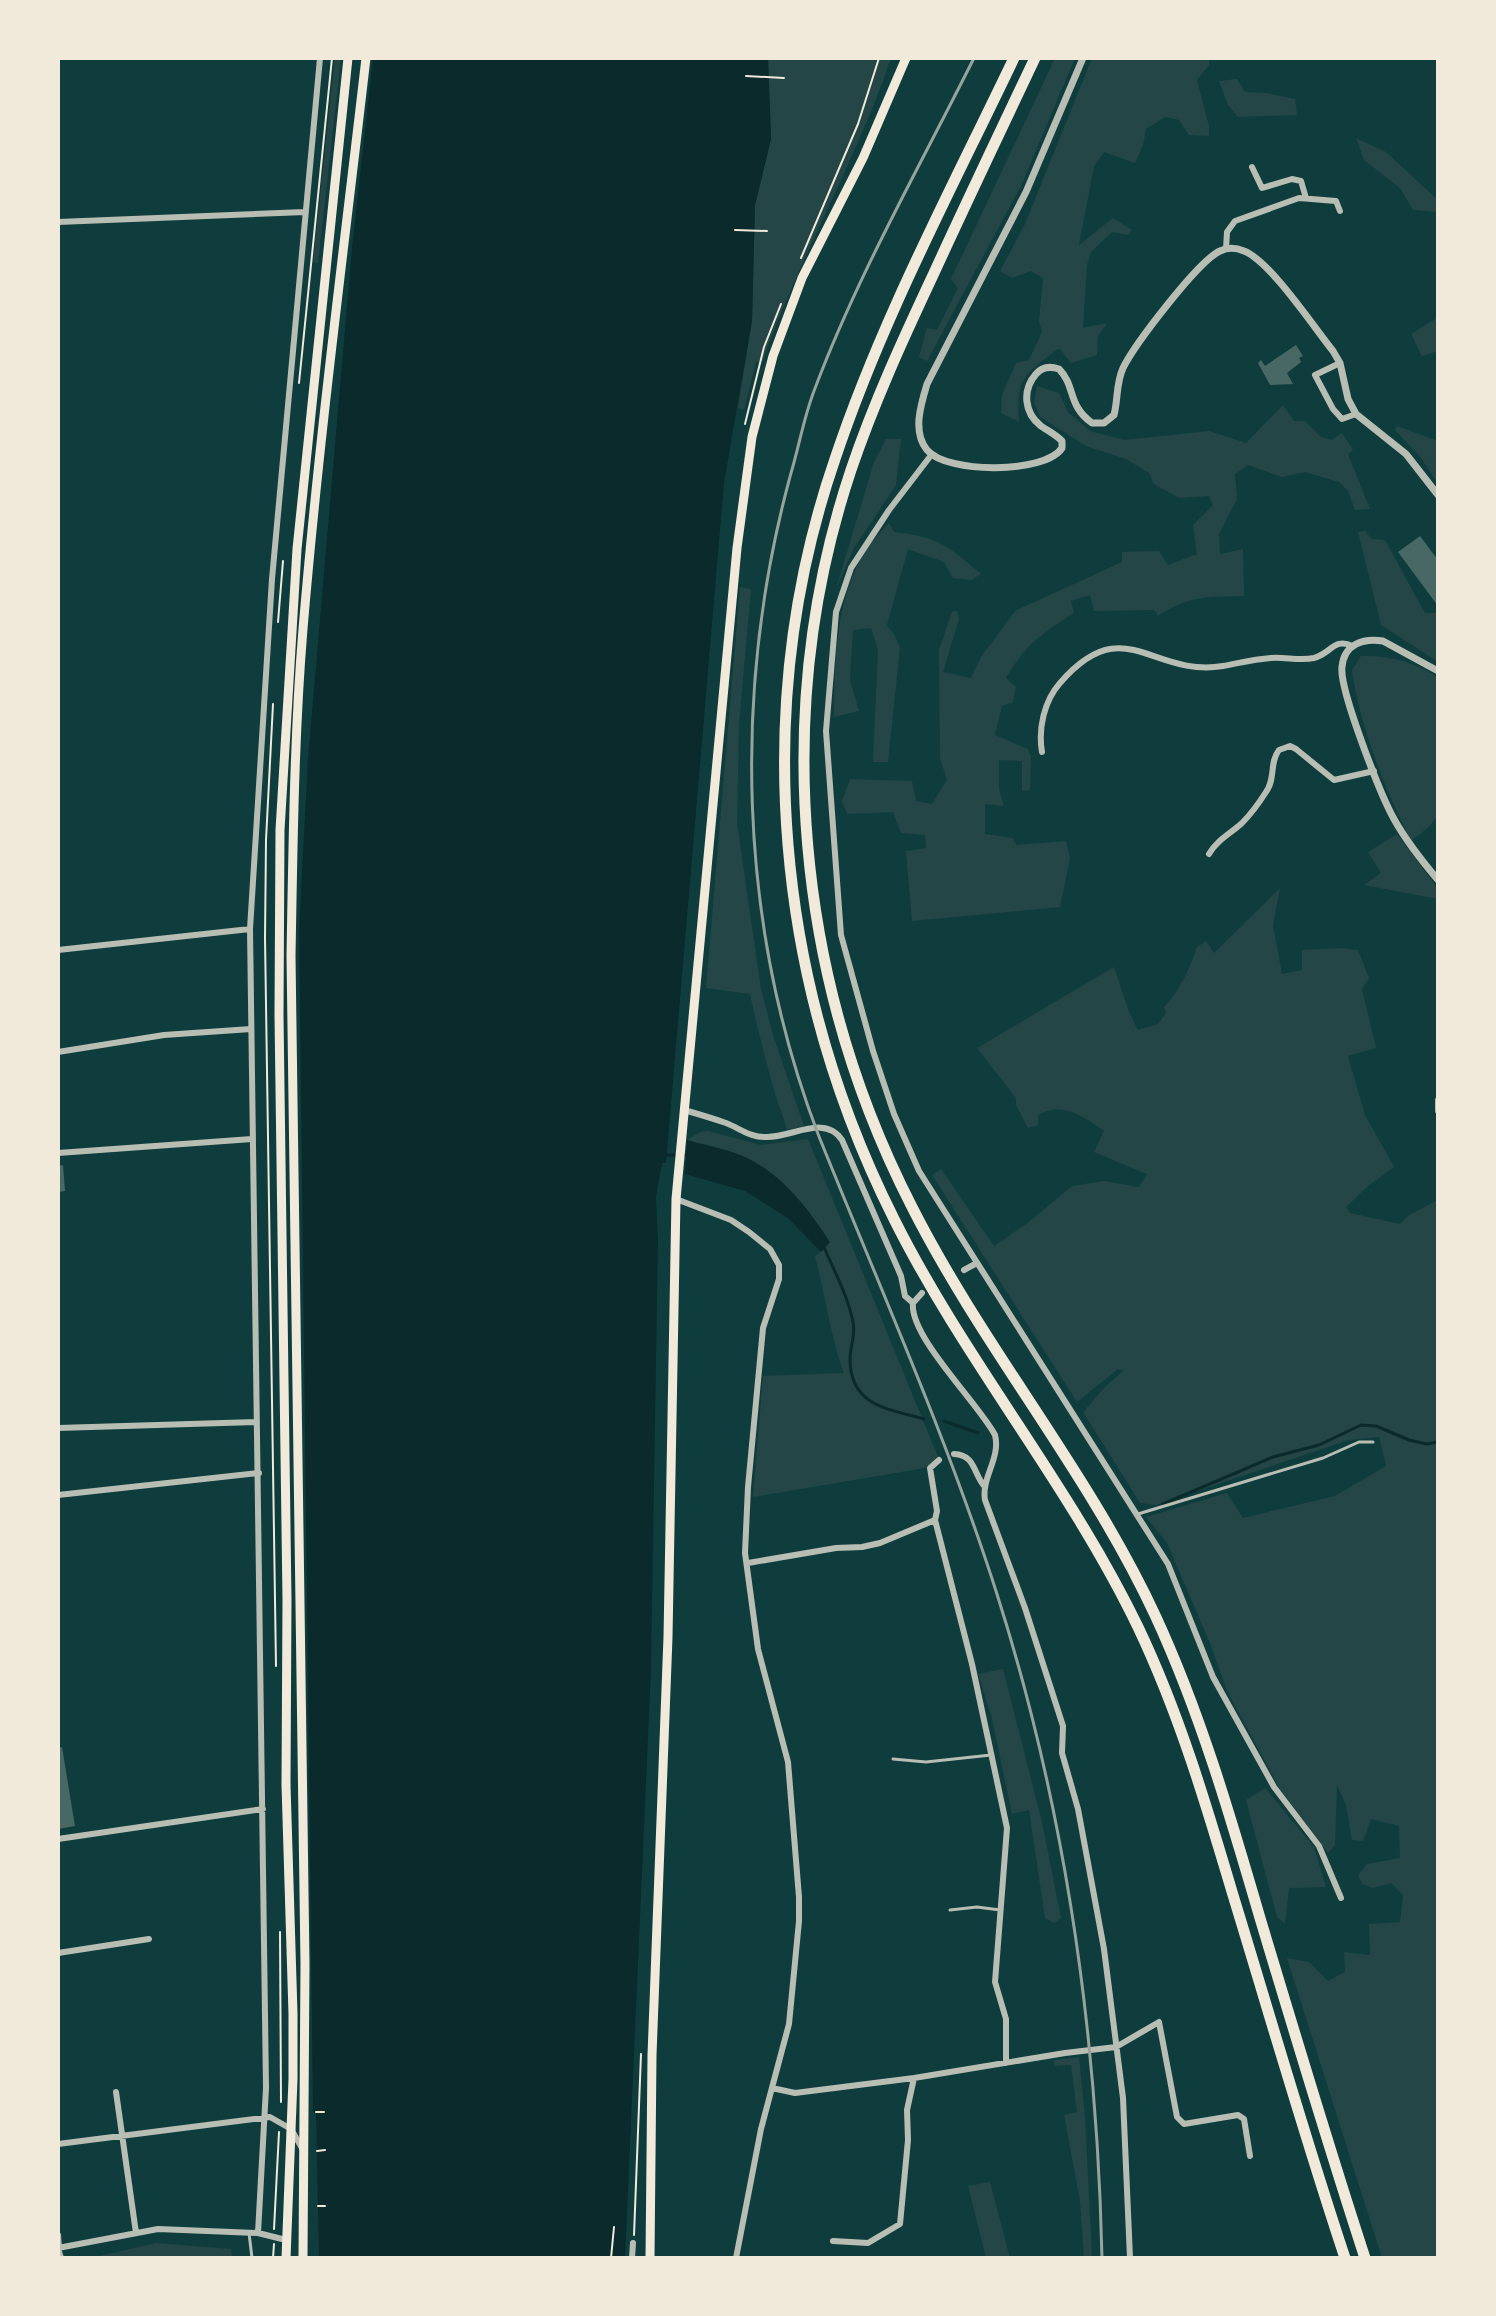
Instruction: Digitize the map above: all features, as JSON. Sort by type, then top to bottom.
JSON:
[{"type":"highway","points":[[1014,58],[870,365],[832,465],[801,582],[784,741],[787,847],[799,938],[833,1073],[854,1131],[897,1224],[959,1330],[1088,1533],[1117,1584],[1161,1680],[1198,1779],[1345,2258]]},
{"type":"highway","points":[[1035,58],[889,371],[850,472],[835,523],[812,641],[804,740],[809,862],[818,934],[852,1067],[893,1170],[939,1259],[1106,1523],[1139,1584],[1181,1674],[1233,1827],[1365,2258]]},
{"type":"main road","points":[[286,2258],[293,2014],[286,1785],[287,1600],[278,1000],[280,830],[297,549],[348,58]]},
{"type":"main road","points":[[303,2258],[305,2153],[292,858],[303,632],[366,58]]},
{"type":"main road","points":[[650,2258],[652,2055],[669,1606],[676,1199],[737,548],[752,437],[773,356],[802,278],[863,158],[906,58]]},
{"type":"street","points":[[254,2233],[266,2088],[250,929],[272,579],[320,58]]},
{"type":"street","points":[[1083,58],[1026,192],[927,384],[919,430],[926,449],[940,460],[992,468],[1020,466],[1055,455],[1062,448],[1062,441],[1038,424],[1027,405],[1026,393],[1030,382],[1044,368],[1052,367],[1063,372],[1072,400],[1085,419],[1099,424],[1109,420],[1114,415],[1120,377],[1129,358],[1201,266],[1211,256],[1226,249],[1245,251],[1265,265],[1333,351],[1340,363],[1348,399],[1356,414],[1406,454],[1438,495]]},
{"type":"street","points":[[1252,167],[1262,188],[1292,179],[1301,181],[1306,198]]},
{"type":"street","points":[[1226,249],[1227,232],[1235,221],[1306,198],[1336,201],[1340,211]]},
{"type":"street","points":[[58,222],[305,212]]},
{"type":"street","points":[[1340,363],[1315,375],[1333,409],[1342,419],[1356,414]]},
{"type":"street","points":[[932,454],[880,522],[851,568],[836,612],[826,731],[841,935],[873,1051],[894,1114],[919,1171],[1168,1564],[1213,1677],[1274,1787],[1319,1846],[1341,1898]]},
{"type":"street","points":[[1438,671],[1383,641],[1365,640],[1352,646],[1342,662],[1343,683],[1374,771],[1402,833],[1438,880]]},
{"type":"street","points":[[1042,752],[1043,715],[1053,690],[1093,652],[1112,646],[1213,668],[1270,658],[1315,658],[1337,643],[1345,642],[1352,646]]},
{"type":"street","points":[[1209,854],[1215,843],[1250,815],[1269,788],[1273,781],[1272,762],[1279,750],[1290,746],[1296,749],[1334,780],[1374,771]]},
{"type":"street","points":[[58,950],[250,929]]},
{"type":"street","points":[[58,1052],[164,1035],[251,1029]]},
{"type":"street","points":[[1438,1100],[1438,1111]]},
{"type":"street","points":[[684,1110],[763,1138],[821,1126],[834,1129],[842,1140],[901,1276],[905,1296],[913,1303],[915,1320],[995,1435],[997,1443],[985,1487],[985,1500],[1025,1608],[1063,1726],[1062,1753],[1078,1809],[1104,1949],[1127,2135],[1130,2258]]},
{"type":"street","points":[[58,1153],[252,1139]]},
{"type":"street","points":[[676,1199],[731,1220],[770,1249],[779,1265],[779,1279],[763,1328],[745,1553],[758,1649],[788,1762],[799,1897],[789,2024],[761,2129],[736,2258]]},
{"type":"street","points":[[964,1270],[977,1263]]},
{"type":"street","points":[[913,1303],[922,1293]]},
{"type":"street","points":[[58,1428],[256,1422]]},
{"type":"street","points":[[954,1454],[972,1461],[985,1487]]},
{"type":"street","points":[[939,1460],[930,1468],[937,1511],[935,1520],[972,1664],[1008,1837],[995,1982],[1006,2019],[1006,2063]]},
{"type":"street","points":[[58,1495],[259,1473]]},
{"type":"street","points":[[748,1563],[880,1543],[935,1520]]},
{"type":"street","points":[[58,1839],[263,1809]]},
{"type":"street","points":[[58,1953],[149,1939]]},
{"type":"street","points":[[772,2088],[795,2093],[1105,2049],[1116,2047],[1159,2022],[1177,2117],[1184,2124],[1238,2115],[1244,2119],[1250,2156]]},
{"type":"street","points":[[833,2241],[868,2243],[900,2224],[908,2140],[907,2110],[914,2078]]},
{"type":"street","points":[[116,2092],[136,2233]]},
{"type":"street","points":[[58,2144],[274,2117],[291,2129],[305,2153]]},
{"type":"street","points":[[59,2248],[158,2229],[254,2233],[286,2240]]},
{"type":"street","points":[[58,2235],[62,2258]]},
{"type":"street","points":[[632,2258],[633,2246]]},
{"type":"lane","points":[[1138,1514],[1323,1458],[1359,1442],[1373,1442]]},
{"type":"lane","points":[[893,1759],[926,1762],[991,1755]]},
{"type":"lane","points":[[950,1910],[977,1907],[1000,1910]]},
{"type":"lane","points":[[252,2258],[254,2233]]},
{"type":"path","points":[[800,259],[858,124],[879,58]]},
{"type":"path","points":[[746,76],[784,78]]},
{"type":"path","points":[[735,230],[767,231]]},
{"type":"path","points":[[764,347],[782,302]]},
{"type":"path","points":[[612,2247],[633,2246],[642,2051]]},
{"type":"path","points":[[273,2258],[281,2089]]},
{"type":"path","points":[[316,2112],[324,2112]]},
{"type":"path","points":[[317,2151],[325,2150]]},
{"type":"path","points":[[318,2206],[325,2206]]},
{"type":"path","points":[[611,2258],[614,2227]]},
{"type":"shaded area","points":[[335,58],[341,58],[318,263],[313,262]]},
{"type":"shaded area","points":[[373,58],[768,58],[771,139],[755,205],[752,321],[724,483],[666,1163],[662,1163],[656,1197],[658,1239],[651,1668],[625,2258],[319,2258],[316,2113],[313,2112],[299,929],[308,759],[352,248]]},
{"type":"shaded area","points":[[768,58],[891,58],[763,361],[756,362],[744,410],[738,408],[752,320],[755,205],[771,139]]},
{"type":"shaded area","points":[[1055,58],[1075,58],[1021,186],[927,361],[919,357],[927,328],[937,330],[958,288],[951,279]]},
{"type":"shaded area","points":[[1092,58],[1209,58],[1209,65],[1197,80],[1209,136],[1189,135],[1179,120],[1165,117],[1146,129],[1135,163],[1104,152],[1094,166],[1079,245],[1113,218],[1132,230],[1128,235],[1112,232],[1091,252],[1087,265],[1083,328],[1107,323],[1098,336],[1097,355],[1071,363],[1060,349],[1056,350],[1029,373],[1019,396],[1019,422],[1001,413],[1002,395],[1016,363],[1029,360],[1042,332],[1039,321],[1043,278],[1031,271],[1012,278],[1000,271],[1025,224]]},
{"type":"shaded area","points":[[1237,79],[1245,92],[1295,99],[1297,115],[1238,117],[1228,105],[1219,81]]},
{"type":"shaded area","points":[[1356,138],[1386,152],[1438,200],[1438,212],[1413,210],[1400,188],[1364,160]]},
{"type":"shaded area","points":[[1437,318],[1438,351],[1422,356],[1411,334]]},
{"type":"shaded area","points":[[1037,386],[1059,393],[1068,412],[1090,431],[1124,440],[1209,431],[1246,443],[1283,405],[1294,421],[1305,421],[1321,437],[1331,440],[1342,433],[1353,450],[1348,454],[1370,509],[1355,510],[1348,491],[1339,482],[1305,472],[1282,477],[1248,465],[1235,474],[1237,499],[1219,534],[1220,554],[1243,549],[1244,596],[1189,601],[1158,616],[1154,610],[1094,611],[1090,595],[1071,601],[1074,613],[1035,641],[1020,656],[1006,678],[1016,687],[1013,702],[1002,706],[995,735],[1028,749],[1031,757],[1030,790],[1022,791],[1022,761],[999,760],[999,789],[1004,806],[985,804],[985,834],[1013,838],[1016,845],[1066,841],[1070,859],[1060,907],[912,921],[906,851],[926,848],[925,835],[901,833],[893,812],[847,814],[842,801],[850,779],[912,781],[916,801],[932,804],[947,780],[940,758],[939,650],[952,612],[957,611],[959,619],[943,672],[971,678],[981,657],[1015,611],[1122,562],[1122,552],[1159,551],[1168,565],[1197,554],[1193,525],[1213,505],[1209,496],[1179,498],[1154,484],[1149,473],[1126,459],[1086,446],[1040,417],[1034,403]]},
{"type":"shaded area","points":[[1397,426],[1438,441],[1438,484],[1421,458],[1395,430]]},
{"type":"shaded area","points":[[886,439],[901,439],[896,485],[854,548],[836,589],[874,462]]},
{"type":"shaded area","points":[[889,523],[894,532],[942,544],[981,574],[971,580],[953,578],[944,562],[908,549],[887,625],[900,648],[888,762],[873,762],[878,650],[871,628],[853,630],[850,680],[859,711],[834,717],[836,651],[843,607],[857,566],[870,544]]},
{"type":"shaded area","points":[[1365,531],[1372,539],[1385,540],[1425,613],[1436,613],[1438,662],[1381,625],[1358,532]]},
{"type":"shaded area","points":[[740,587],[751,589],[739,724],[737,823],[761,989],[804,1126],[787,1130],[750,994],[706,988]]},
{"type":"shaded area","points":[[1361,656],[1401,660],[1438,677],[1438,815],[1429,827],[1411,841],[1383,779],[1361,714],[1352,670]]},
{"type":"shaded area","points":[[1397,834],[1438,889],[1438,899],[1364,885],[1381,873],[1368,852]]},
{"type":"shaded area","points":[[1280,888],[1273,925],[1282,974],[1302,970],[1302,950],[1342,948],[1358,950],[1369,978],[1362,989],[1376,1048],[1348,1056],[1365,1115],[1394,1167],[1346,1207],[1350,1213],[1400,1224],[1409,1215],[1438,1200],[1438,2258],[1382,2258],[1287,1958],[1309,1962],[1328,1981],[1345,1972],[1344,1952],[1370,1955],[1369,1924],[1400,1922],[1403,1895],[1391,1883],[1373,1888],[1362,1884],[1358,1875],[1367,1864],[1400,1858],[1399,1826],[1371,1819],[1363,1841],[1352,1840],[1346,1805],[1337,1785],[1335,1845],[1328,1853],[1280,1789],[1227,1691],[1167,1543],[1146,1517],[1227,1493],[1243,1518],[1335,1496],[1386,1466],[1379,1437],[1349,1440],[1156,1505],[1140,1503],[1083,1412],[1123,1371],[1118,1369],[1077,1402],[932,1175],[941,1169],[994,1246],[1072,1186],[1104,1181],[1139,1187],[1147,1174],[1094,1152],[1104,1131],[1080,1116],[1064,1110],[1047,1111],[1038,1115],[1038,1125],[1028,1128],[1016,1105],[1016,1098],[977,1048],[1114,967],[1138,1030],[1158,1024],[1166,1013],[1164,1007],[1188,971],[1196,948],[1206,941],[1214,953]]},
{"type":"shaded area","points":[[708,1131],[761,1145],[808,1139],[938,1457],[925,1468],[753,1497],[763,1376],[844,1373],[815,1257],[829,1242],[803,1206],[760,1165],[740,1155],[687,1140]]},
{"type":"shaded area","points":[[687,1140],[740,1155],[760,1165],[784,1184],[804,1206],[830,1242],[821,1252],[788,1218],[745,1191],[685,1174]]},
{"type":"shaded area","points":[[1003,1669],[1042,1822],[1061,1918],[1054,1923],[1045,1918],[1029,1810],[1012,1814],[992,1719],[978,1674]]},
{"type":"shaded area","points":[[1265,1788],[1314,1847],[1326,1887],[1289,1888],[1285,1924],[1277,1917],[1246,1800]]},
{"type":"shaded area","points":[[1079,2057],[1092,2258],[1084,2258],[1080,2201],[1064,2115],[1077,2112],[1071,2065],[1055,2066],[1054,2060]]},
{"type":"shaded area","points":[[990,2182],[1010,2258],[986,2258],[968,2186]]},
{"type":"shaded area","points":[[156,2243],[231,2249],[232,2258],[91,2258]]},
{"type":"building","points":[[1296,345],[1303,356],[1299,358],[1301,362],[1287,373],[1293,384],[1270,385],[1258,363],[1261,360],[1265,366]]},
{"type":"building","points":[[1420,536],[1438,560],[1438,606],[1398,552]]},
{"type":"building","points":[[63,1165],[65,1191],[58,1192],[58,1166]]},
{"type":"building","points":[[62,1747],[75,1826],[58,1829],[58,1748]]},
{"type":"waterway","points":[[665,1155],[690,1155]]},
{"type":"waterway","points":[[824,1247],[851,1312],[854,1331],[850,1359],[856,1387],[874,1403],[924,1419]]},
{"type":"waterway","points":[[944,1421],[978,1433]]},
{"type":"waterway","points":[[1163,1504],[1273,1457],[1319,1445],[1361,1425],[1376,1426],[1427,1444],[1438,1442]]},
{"type":"railway","points":[[974,58],[849,306],[807,411],[772,555],[759,638],[753,722],[752,806],[759,890],[772,972],[791,1054],[818,1134],[934,1418],[976,1533],[1020,1672],[1041,1754],[1059,1837],[1084,2005],[1093,2089],[1102,2258]]}]
